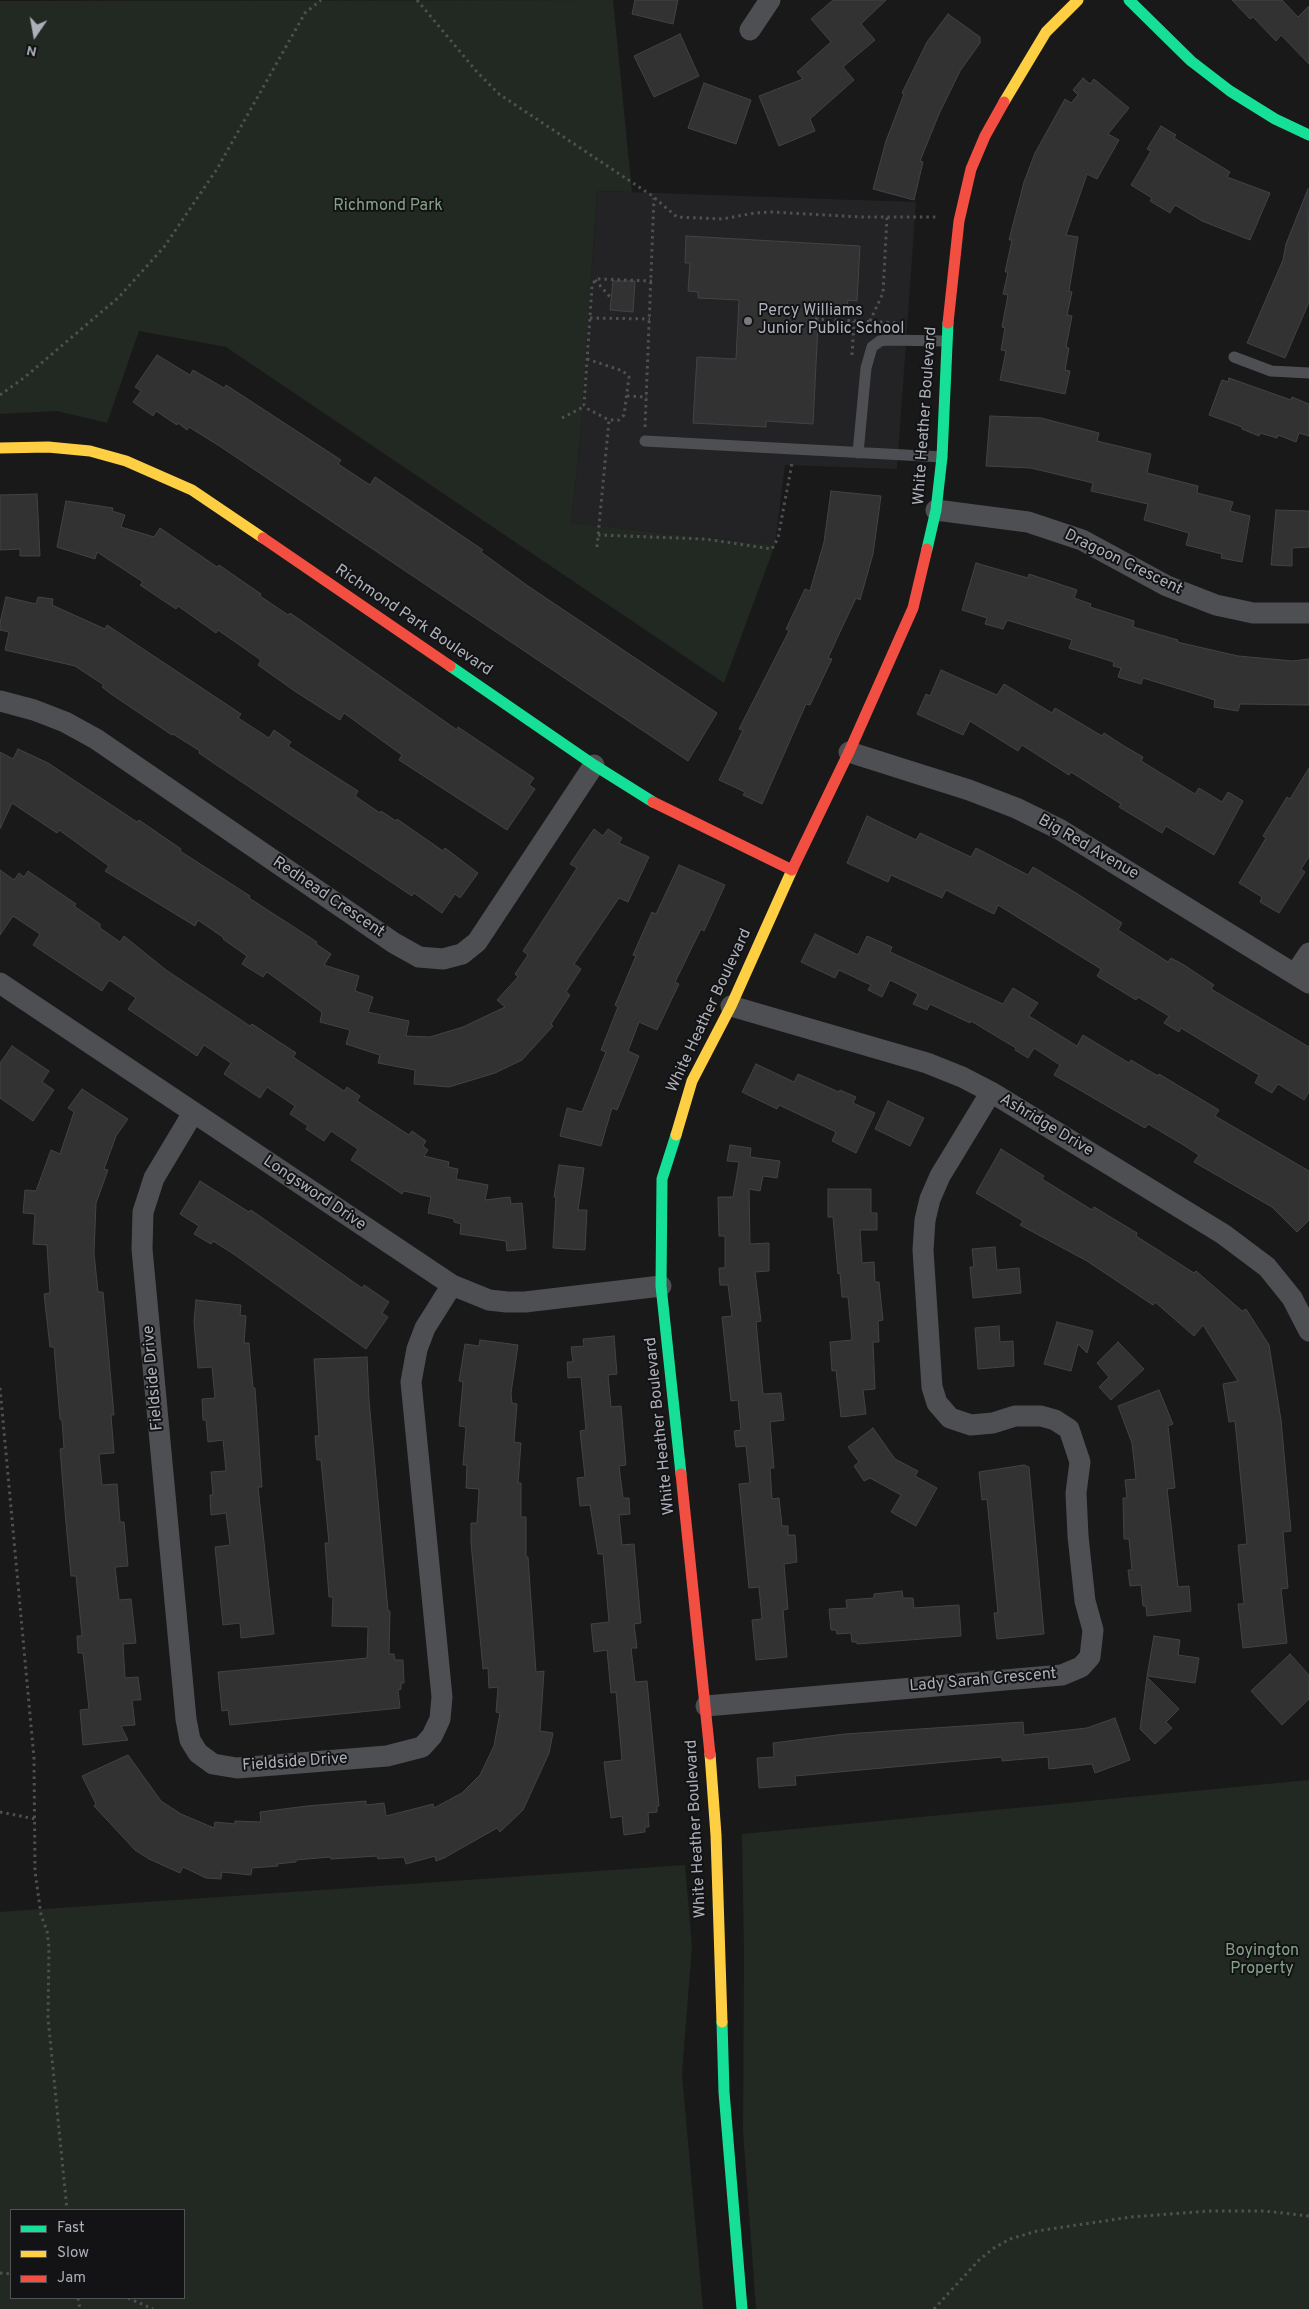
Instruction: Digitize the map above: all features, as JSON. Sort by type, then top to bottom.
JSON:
[{"type":"street","points":[[750,30],[770,0]]},
{"type":"street","name":"White Heather Boulevard","points":[[742,2309],[724,2092],[716,1835],[706,1706],[662,1286],[662,1179],[692,1080],[731,1006],[792,870],[850,752],[913,608],[936,510],[942,457],[946,341],[959,221],[971,170],[985,136],[1046,32],[1078,0]]},
{"type":"street","points":[[1129,0],[1191,60],[1230,91],[1275,119],[1309,135]]},
{"type":"street","name":"Richmond Park Boulevard","points":[[0,448],[48,447],[90,452],[126,461],[192,490],[594,765],[665,809],[792,870]]},
{"type":"street","name":"Dragoon Crescent","points":[[936,510],[1028,522],[1082,540],[1166,586],[1216,605],[1253,613],[1309,613]]},
{"type":"street","name":"Redhead Crescent","points":[[0,701],[65,722],[96,739],[394,943],[419,957],[443,959],[462,954],[477,942],[594,765]]},
{"type":"street","name":"Big Red Avenue","points":[[850,752],[968,790],[1016,808],[1059,829],[1302,979]]},
{"type":"street","points":[[1302,979],[1309,953]]},
{"type":"street","name":"Longsword Drive","points":[[0,982],[193,1114],[452,1285],[489,1300],[516,1302],[662,1286]]},
{"type":"street","name":"Ashridge Drive","points":[[731,1006],[927,1063],[962,1077],[991,1092],[1223,1234],[1260,1262],[1292,1298],[1309,1331]]},
{"type":"street","name":"Lady Sarah Crescent","points":[[706,1706],[1062,1675],[1081,1667],[1090,1657],[1093,1630],[1085,1600],[1078,1536],[1076,1493],[1080,1462],[1069,1429],[1055,1420],[1041,1416],[1015,1416],[993,1423],[971,1425],[950,1418],[937,1403],[932,1387],[923,1250],[925,1220],[930,1199],[940,1176],[991,1092]]},
{"type":"street","name":"Fieldside Drive","points":[[193,1114],[154,1178],[143,1212],[142,1249],[186,1719],[190,1740],[198,1753],[213,1764],[236,1768],[387,1756],[422,1747],[432,1736],[440,1719],[442,1697],[411,1382],[417,1349],[425,1328],[452,1285]]},
{"type":"lane","points":[[858,452],[866,368],[872,347],[880,341],[887,340],[946,341]]},
{"type":"lane","points":[[1234,357],[1271,371],[1309,372]]},
{"type":"lane","points":[[645,442],[942,457]]},
{"type":"path","points":[[0,395],[25,378],[119,297],[164,248],[217,169],[305,13],[321,0]]},
{"type":"path","points":[[418,0],[497,92],[654,197],[676,216],[690,219],[727,219],[752,213],[772,212],[887,217],[930,216],[959,221]]},
{"type":"path","points":[[645,442],[654,197]]},
{"type":"path","points":[[870,321],[883,293],[887,217]]},
{"type":"path","points":[[595,280],[652,281]]},
{"type":"path","points":[[595,280],[612,298]]},
{"type":"path","points":[[585,406],[592,286],[595,280]]},
{"type":"path","points":[[590,318],[650,319]]},
{"type":"path","points":[[815,319],[905,323]]},
{"type":"path","points":[[852,358],[854,320]]},
{"type":"path","points":[[585,406],[609,420],[623,418],[626,410],[629,378],[626,374],[587,359]]},
{"type":"path","points":[[627,396],[647,397]]},
{"type":"path","points":[[562,418],[585,406]]},
{"type":"path","points":[[597,548],[609,420]]},
{"type":"path","points":[[598,535],[698,538],[773,548],[778,538],[794,449]]},
{"type":"path","points":[[0,1388],[34,1758],[35,1871],[41,1915],[47,1931],[49,1947],[48,2018],[67,2209]]},
{"type":"path","points":[[0,1812],[35,1819]]},
{"type":"path","points":[[934,2309],[979,2260],[994,2248],[1010,2239],[1037,2231],[1131,2217],[1208,2211],[1264,2211],[1309,2216]]},
{"type":"path","points":[[130,2299],[153,2309]]},
{"type":"shaded area","name":"Percy Williams Junior Public School","points":[[597,191],[916,202],[897,469],[785,465],[775,545],[571,523],[580,440]]},
{"type":"green space","name":"Richmond Park","points":[[613,0],[632,192],[597,191],[580,440],[571,523],[775,545],[724,683],[226,347],[139,331],[107,423],[57,411],[0,414],[0,1]]},
{"type":"green space","name":"Boyington Property","points":[[1309,1780],[1309,2309],[756,2309],[743,2131],[744,1953],[742,1834]]},
{"type":"green space","points":[[685,1865],[692,1946],[682,2074],[703,2309],[0,2309],[0,1912]]},
{"type":"building","points":[[635,0],[678,0],[673,24],[632,14]]},
{"type":"building","points":[[833,0],[886,0],[861,24],[875,40],[843,67],[854,80],[810,119],[815,131],[779,146],[759,96],[803,79],[797,72],[831,42],[811,19]]},
{"type":"building","points":[[1232,0],[1282,0],[1298,17],[1309,6],[1309,64],[1281,35],[1276,41],[1253,17],[1250,19]]},
{"type":"building","points":[[948,14],[980,37],[980,43],[960,71],[939,114],[920,161],[923,162],[914,200],[873,189],[886,141],[904,94],[902,93],[927,42]]},
{"type":"building","points":[[680,34],[699,76],[654,97],[634,56]]},
{"type":"building","points":[[1083,78],[1090,84],[1094,79],[1129,108],[1108,134],[1119,140],[1097,179],[1087,174],[1066,235],[1078,237],[1069,291],[1072,292],[1067,315],[1072,316],[1066,347],[1069,348],[1065,370],[1070,371],[1065,394],[1000,380],[1006,351],[1001,350],[1005,328],[1002,327],[1008,295],[1003,294],[1008,272],[1005,272],[1012,240],[1009,240],[1024,182],[1035,153],[1065,99],[1071,103],[1078,95],[1073,90]]},
{"type":"building","points":[[704,83],[751,100],[736,144],[688,128]]},
{"type":"building","points":[[1161,126],[1176,135],[1174,138],[1230,172],[1227,177],[1270,193],[1250,240],[1202,221],[1175,205],[1170,213],[1150,201],[1152,198],[1131,185],[1151,151],[1147,149]]},
{"type":"building","points":[[1308,189],[1309,302],[1285,358],[1247,343],[1283,260],[1286,244]]},
{"type":"building","points":[[686,236],[860,246],[857,301],[848,300],[847,306],[819,304],[813,424],[766,421],[766,427],[693,423],[697,357],[736,359],[739,300],[698,298],[698,292],[688,291],[690,263],[685,263]]},
{"type":"building","points":[[613,281],[635,281],[633,312],[610,310]]},
{"type":"building","points":[[157,355],[190,375],[193,370],[224,388],[226,385],[341,460],[338,464],[370,485],[375,477],[483,550],[481,552],[528,586],[717,713],[688,761],[221,447],[189,427],[187,430],[178,423],[177,425],[156,411],[153,416],[133,402],[141,391],[135,387]]},
{"type":"building","points":[[1229,378],[1291,400],[1292,397],[1309,404],[1309,436],[1299,433],[1296,442],[1278,435],[1277,438],[1260,433],[1259,436],[1242,429],[1242,427],[1209,415],[1222,380],[1228,382]]},
{"type":"building","points":[[990,416],[1041,418],[1099,433],[1097,441],[1151,454],[1147,473],[1198,486],[1197,493],[1233,502],[1230,511],[1250,516],[1242,562],[1221,558],[1222,554],[1186,545],[1189,533],[1144,520],[1148,504],[1091,491],[1093,483],[1031,468],[986,466]]},
{"type":"building","points":[[831,491],[881,496],[873,554],[860,600],[856,598],[828,658],[832,659],[810,705],[806,704],[762,804],[743,795],[745,792],[719,780],[743,730],[739,729],[789,631],[786,629],[805,589],[810,591],[824,542]]},
{"type":"building","points":[[37,494],[40,556],[20,556],[20,549],[0,550],[0,495]]},
{"type":"building","points":[[66,501],[113,508],[112,511],[125,515],[121,527],[154,537],[160,528],[217,567],[219,565],[288,615],[290,613],[457,730],[458,727],[534,778],[529,785],[535,789],[507,830],[399,760],[402,755],[344,713],[340,720],[296,692],[258,665],[261,660],[218,630],[216,633],[178,606],[176,609],[140,585],[143,582],[97,552],[95,559],[57,547]]},
{"type":"building","points":[[1276,510],[1309,511],[1309,547],[1292,548],[1292,566],[1271,565]]},
{"type":"building","points":[[976,563],[1028,578],[1029,574],[1077,590],[1074,598],[1091,604],[1090,607],[1134,621],[1133,627],[1178,640],[1177,642],[1238,656],[1293,661],[1309,659],[1309,705],[1240,704],[1238,711],[1214,707],[1215,700],[1143,678],[1141,684],[1118,677],[1121,668],[1113,666],[1114,662],[1069,648],[1072,640],[1007,620],[1003,629],[985,624],[987,618],[962,610]]},
{"type":"building","points":[[6,597],[36,604],[38,597],[53,599],[52,605],[105,629],[107,625],[241,714],[238,718],[269,738],[274,730],[291,742],[288,746],[358,791],[355,796],[380,813],[381,811],[396,821],[397,819],[443,851],[445,848],[478,873],[460,898],[455,894],[442,913],[414,893],[412,896],[215,764],[199,753],[200,751],[172,735],[111,694],[102,687],[104,685],[75,666],[5,650],[9,632],[0,630],[0,623]]},
{"type":"building","points":[[941,670],[997,695],[1004,684],[1052,713],[1055,708],[1102,736],[1104,733],[1143,757],[1141,761],[1195,794],[1199,788],[1222,802],[1228,792],[1243,801],[1214,855],[1166,826],[1162,833],[1119,807],[1121,804],[1071,772],[1069,775],[1022,745],[1018,751],[970,721],[963,735],[917,714],[926,694],[930,696]]},
{"type":"building","points":[[18,749],[48,763],[137,822],[139,820],[181,849],[180,851],[317,942],[316,944],[331,954],[324,965],[359,976],[355,991],[373,997],[368,1012],[409,1021],[406,1036],[430,1037],[463,1027],[505,1007],[497,1000],[518,977],[515,974],[528,955],[523,951],[577,868],[570,864],[594,829],[603,836],[608,829],[622,838],[619,843],[649,857],[628,902],[619,898],[574,964],[581,969],[566,992],[570,995],[551,1024],[553,1026],[522,1060],[495,1073],[449,1087],[414,1084],[415,1070],[378,1063],[380,1055],[346,1044],[350,1030],[320,1022],[322,1012],[267,972],[263,977],[242,964],[247,956],[224,938],[198,920],[195,926],[105,871],[109,866],[59,830],[57,833],[12,803],[0,829],[0,752],[13,759]]},
{"type":"building","points":[[1309,768],[1309,857],[1301,869],[1305,872],[1279,913],[1260,902],[1262,897],[1239,883],[1266,838],[1263,836],[1287,797],[1290,799]]},
{"type":"building","points":[[867,816],[916,840],[920,833],[971,857],[976,848],[1028,875],[1033,867],[1076,893],[1122,923],[1118,930],[1168,962],[1171,958],[1184,965],[1214,985],[1211,989],[1309,1047],[1309,1092],[1304,1100],[1278,1084],[1272,1093],[1255,1083],[1259,1075],[1181,1028],[1179,1032],[1164,1023],[1169,1016],[1138,997],[1136,1000],[1097,976],[1101,969],[998,905],[994,914],[946,890],[942,898],[891,875],[888,882],[847,863]]},
{"type":"building","points":[[679,865],[725,885],[704,931],[701,929],[675,982],[679,984],[657,1030],[639,1022],[628,1051],[639,1056],[617,1110],[612,1108],[601,1146],[560,1136],[567,1108],[582,1112],[606,1052],[601,1050],[618,1007],[615,1005],[636,956],[633,955],[652,912],[656,914]]},
{"type":"building","points":[[0,870],[14,880],[19,873],[24,877],[28,871],[76,904],[74,906],[100,924],[100,928],[120,942],[124,936],[166,970],[250,1026],[252,1024],[296,1053],[293,1057],[344,1091],[347,1087],[360,1096],[357,1101],[409,1135],[412,1131],[426,1141],[423,1146],[428,1150],[424,1156],[449,1162],[448,1167],[458,1169],[456,1179],[488,1185],[485,1200],[510,1197],[511,1204],[522,1203],[526,1249],[507,1251],[506,1241],[460,1234],[461,1224],[454,1222],[454,1219],[428,1213],[431,1197],[404,1191],[402,1194],[351,1160],[358,1149],[331,1131],[324,1141],[306,1129],[308,1126],[290,1114],[295,1106],[267,1087],[260,1098],[224,1074],[231,1063],[204,1045],[197,1056],[128,1009],[136,998],[109,980],[102,991],[33,945],[40,934],[13,916],[0,935]]},
{"type":"building","points":[[815,934],[858,955],[867,936],[892,947],[890,952],[1003,1004],[1013,988],[1038,1003],[1029,1016],[1077,1046],[1083,1035],[1129,1063],[1131,1060],[1158,1076],[1159,1074],[1219,1110],[1215,1116],[1309,1171],[1309,1220],[1297,1232],[1272,1207],[1194,1162],[1199,1155],[1182,1144],[1148,1124],[1145,1128],[1054,1075],[1060,1065],[1034,1048],[1028,1058],[1015,1050],[1016,1048],[971,1021],[970,1023],[930,1004],[927,1010],[913,1004],[918,994],[890,980],[882,997],[868,990],[871,985],[839,970],[835,978],[801,962]]},
{"type":"building","points":[[12,1046],[49,1071],[42,1082],[54,1090],[33,1121],[0,1098],[0,1063]]},
{"type":"building","points":[[756,1064],[794,1082],[798,1074],[839,1092],[840,1090],[856,1097],[853,1103],[875,1113],[856,1153],[832,1141],[836,1132],[779,1105],[777,1109],[742,1092]]},
{"type":"building","points":[[82,1089],[128,1119],[116,1136],[104,1169],[108,1170],[96,1203],[94,1253],[98,1292],[103,1292],[114,1415],[111,1415],[114,1453],[99,1454],[102,1485],[117,1484],[120,1522],[124,1522],[128,1566],[115,1567],[119,1600],[131,1599],[136,1643],[123,1644],[125,1678],[138,1677],[141,1700],[132,1700],[135,1725],[121,1726],[128,1740],[83,1745],[80,1710],[89,1709],[83,1653],[78,1653],[77,1636],[82,1636],[76,1576],[71,1576],[66,1523],[60,1449],[64,1448],[62,1421],[60,1419],[54,1347],[50,1347],[44,1294],[50,1293],[47,1245],[33,1244],[35,1214],[23,1213],[25,1190],[36,1191],[51,1150],[60,1154],[74,1112],[68,1108]]},
{"type":"building","points":[[888,1101],[924,1118],[910,1146],[875,1129]]},
{"type":"building","points":[[730,1145],[751,1148],[750,1157],[780,1161],[777,1178],[763,1176],[760,1191],[749,1189],[750,1244],[769,1243],[769,1271],[755,1272],[761,1321],[756,1322],[763,1394],[781,1393],[784,1420],[770,1422],[774,1468],[770,1468],[772,1499],[779,1498],[782,1526],[788,1526],[788,1535],[795,1535],[797,1562],[784,1564],[788,1609],[783,1610],[787,1657],[756,1660],[752,1620],[762,1619],[759,1587],[749,1588],[739,1484],[750,1483],[746,1446],[736,1447],[734,1431],[741,1430],[738,1400],[731,1401],[722,1317],[732,1316],[728,1285],[720,1285],[719,1268],[725,1268],[725,1236],[719,1236],[718,1197],[733,1197],[739,1162],[727,1161]]},
{"type":"building","points":[[1001,1149],[1044,1176],[1042,1179],[1092,1210],[1094,1207],[1137,1233],[1136,1236],[1194,1273],[1196,1271],[1242,1311],[1246,1309],[1269,1345],[1281,1420],[1291,1531],[1283,1532],[1288,1588],[1281,1589],[1287,1643],[1243,1648],[1238,1604],[1244,1604],[1238,1545],[1247,1544],[1235,1421],[1229,1422],[1223,1384],[1238,1381],[1203,1325],[1194,1336],[1155,1302],[1153,1305],[1087,1261],[1020,1225],[1023,1221],[976,1193]]},
{"type":"building","points":[[559,1165],[584,1168],[578,1210],[587,1210],[585,1250],[553,1248],[556,1197],[554,1197]]},
{"type":"building","points":[[200,1181],[249,1212],[251,1210],[362,1288],[364,1285],[389,1302],[382,1313],[388,1317],[366,1349],[235,1255],[213,1241],[211,1244],[194,1234],[199,1226],[180,1214]]},
{"type":"building","points":[[828,1189],[871,1189],[871,1213],[877,1213],[877,1230],[860,1230],[862,1263],[874,1262],[875,1282],[879,1282],[883,1320],[878,1321],[879,1342],[873,1342],[875,1389],[863,1390],[866,1414],[841,1417],[836,1370],[832,1371],[830,1342],[852,1340],[848,1297],[842,1297],[840,1273],[838,1274],[833,1217],[828,1217]]},
{"type":"building","points":[[995,1247],[997,1270],[1019,1268],[1021,1293],[973,1298],[970,1267],[974,1267],[972,1249]]},
{"type":"building","points":[[196,1300],[241,1305],[240,1315],[246,1316],[244,1343],[249,1343],[253,1388],[255,1388],[262,1487],[258,1487],[274,1634],[241,1638],[240,1623],[223,1625],[215,1547],[230,1545],[226,1513],[211,1515],[210,1495],[213,1495],[211,1472],[226,1471],[223,1440],[208,1442],[206,1420],[203,1420],[202,1399],[215,1398],[212,1367],[198,1368],[194,1322]]},
{"type":"building","points":[[1057,1322],[1093,1331],[1087,1353],[1078,1344],[1071,1371],[1044,1364]]},
{"type":"building","points":[[999,1326],[1000,1342],[1013,1341],[1014,1366],[978,1369],[975,1328]]},
{"type":"building","points":[[614,1336],[617,1374],[608,1375],[611,1407],[621,1406],[626,1465],[619,1466],[623,1498],[629,1498],[630,1514],[619,1515],[622,1545],[634,1544],[641,1623],[634,1624],[637,1648],[631,1648],[635,1682],[647,1681],[659,1806],[657,1806],[657,1812],[648,1813],[649,1827],[645,1827],[645,1832],[624,1835],[622,1816],[611,1818],[604,1762],[622,1760],[616,1692],[611,1693],[607,1650],[594,1652],[591,1624],[609,1622],[603,1554],[598,1554],[590,1505],[580,1506],[577,1478],[585,1477],[580,1431],[586,1430],[581,1377],[568,1378],[567,1362],[573,1362],[571,1347],[584,1346],[583,1339]]},
{"type":"building","points":[[480,1340],[518,1345],[511,1393],[512,1403],[517,1404],[514,1442],[521,1443],[518,1483],[521,1483],[521,1517],[526,1517],[526,1557],[528,1557],[536,1672],[544,1671],[540,1731],[553,1733],[549,1753],[523,1810],[500,1832],[497,1828],[436,1861],[435,1856],[406,1864],[404,1857],[378,1859],[377,1856],[331,1859],[330,1857],[296,1860],[296,1862],[277,1864],[278,1866],[252,1868],[251,1875],[222,1872],[221,1879],[206,1878],[183,1867],[180,1873],[149,1859],[135,1850],[94,1806],[96,1804],[82,1776],[128,1755],[161,1801],[181,1814],[214,1828],[215,1822],[235,1824],[235,1821],[261,1822],[260,1812],[307,1806],[366,1801],[366,1805],[384,1803],[386,1816],[433,1804],[434,1808],[462,1793],[480,1775],[494,1746],[500,1713],[496,1712],[498,1687],[489,1688],[488,1668],[483,1669],[471,1543],[471,1523],[477,1523],[479,1489],[466,1488],[467,1465],[463,1465],[466,1427],[459,1426],[463,1382],[459,1381],[465,1344],[479,1346]]},
{"type":"building","points":[[1118,1342],[1144,1369],[1111,1400],[1099,1387],[1109,1377],[1097,1363]]},
{"type":"building","points":[[367,1357],[369,1400],[388,1611],[390,1611],[389,1654],[394,1654],[395,1660],[403,1660],[404,1683],[401,1683],[401,1689],[398,1690],[400,1708],[230,1725],[228,1710],[222,1711],[218,1672],[367,1658],[368,1627],[332,1626],[333,1597],[329,1597],[325,1543],[329,1543],[321,1460],[317,1460],[315,1436],[319,1436],[314,1359]]},
{"type":"building","points":[[1159,1390],[1173,1424],[1168,1426],[1175,1488],[1167,1489],[1178,1587],[1189,1586],[1191,1611],[1147,1616],[1146,1606],[1143,1606],[1141,1585],[1130,1586],[1128,1570],[1132,1570],[1129,1539],[1124,1539],[1123,1498],[1127,1498],[1125,1480],[1136,1479],[1132,1443],[1118,1406]]},
{"type":"building","points":[[873,1428],[895,1459],[918,1471],[915,1476],[937,1488],[916,1526],[891,1512],[901,1495],[870,1478],[864,1481],[854,1466],[859,1462],[848,1447]]},
{"type":"building","points":[[1024,1465],[1029,1467],[1044,1634],[997,1639],[994,1613],[998,1613],[987,1499],[982,1500],[979,1472]]},
{"type":"building","points":[[902,1591],[903,1598],[913,1598],[914,1608],[959,1605],[961,1636],[857,1644],[857,1642],[852,1642],[851,1633],[837,1634],[836,1630],[831,1630],[829,1609],[847,1608],[846,1600],[874,1598],[874,1594]]},
{"type":"building","points":[[1154,1636],[1180,1640],[1178,1655],[1199,1658],[1195,1683],[1147,1676]]},
{"type":"building","points":[[1290,1654],[1309,1675],[1309,1699],[1282,1725],[1251,1691]]},
{"type":"building","points":[[1147,1677],[1179,1709],[1166,1722],[1172,1728],[1155,1744],[1140,1729]]},
{"type":"building","points":[[1115,1718],[1130,1760],[1095,1773],[1092,1764],[1049,1769],[1048,1757],[1002,1761],[1002,1757],[795,1776],[796,1785],[759,1788],[757,1758],[774,1757],[773,1743],[845,1734],[1023,1722],[1024,1735],[1087,1728]]},
{"type":"traffic: fast","points":[[1129,0],[1191,61],[1230,91],[1275,119],[1309,135]]},
{"type":"traffic: fast","points":[[927,549],[936,510],[942,457],[948,323]]},
{"type":"traffic: fast","points":[[450,666],[594,765],[653,802]]},
{"type":"traffic: fast","points":[[676,1135],[662,1179],[661,1286],[681,1474]]},
{"type":"traffic: fast","points":[[722,2022],[724,2092],[742,2309]]},
{"type":"traffic: slow","points":[[1004,102],[1046,32],[1078,0]]},
{"type":"traffic: slow","points":[[0,448],[48,447],[90,451],[126,461],[192,490],[263,538]]},
{"type":"traffic: slow","points":[[676,1135],[692,1081],[731,1006],[792,870]]},
{"type":"traffic: slow","points":[[710,1754],[716,1835],[722,2022]]},
{"type":"traffic: jam","points":[[948,323],[959,221],[971,169],[985,136],[1004,102]]},
{"type":"traffic: jam","points":[[263,538],[450,666]]},
{"type":"traffic: jam","points":[[792,870],[849,752],[913,608],[927,549]]},
{"type":"traffic: jam","points":[[653,802],[792,870]]},
{"type":"traffic: jam","points":[[681,1474],[710,1754]]},
{"type":"place","name":"Percy Williams Junior Public School","points":[[748,321]]}]
